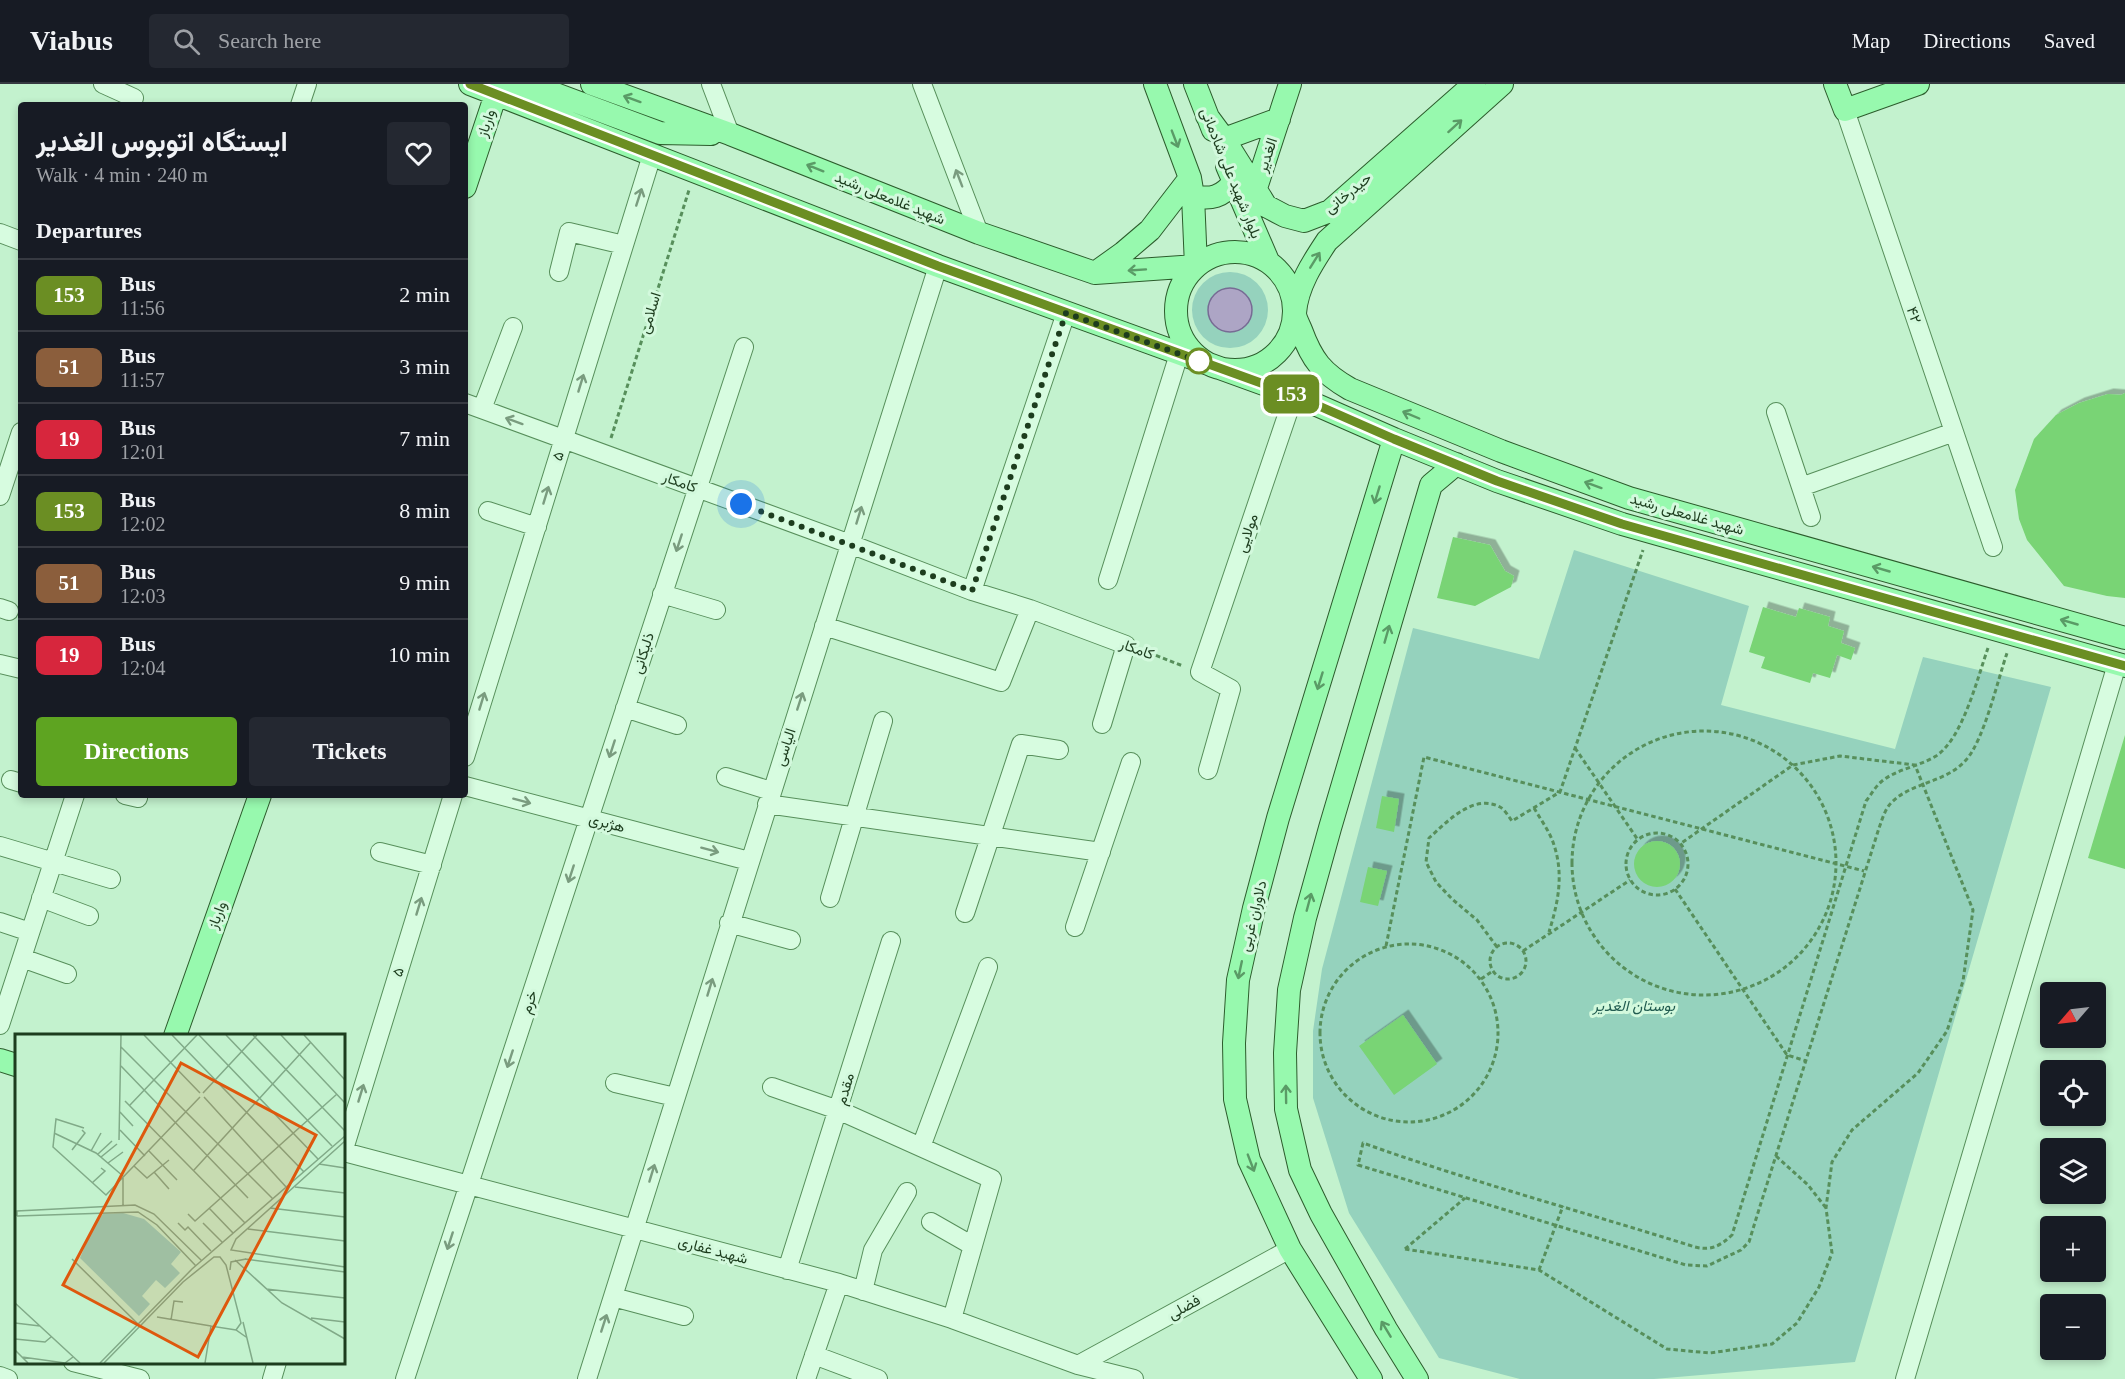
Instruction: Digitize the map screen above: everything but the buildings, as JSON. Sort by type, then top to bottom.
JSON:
[{"type":"main road","name":"شهید غلامعلی رشید","points":[[470,84],[938,266],[1294,395],[1497,481],[1649,531],[2121,665]]},
{"type":"main road","name":"شهید غلامعلی رشید","points":[[592,84],[730,134],[980,233],[1095,273],[1196,266]]},
{"type":"main road","points":[[1155,84],[1192,187],[1196,266]]},
{"type":"main road","name":"بلوار شهید علی شادمانی","points":[[1195,84],[1268,261]]},
{"type":"main road","name":"الغدیر","points":[[1255,191],[1290,84]]},
{"type":"main road","name":"حیدرخانی","points":[[1207,116],[1266,206],[1285,216],[1305,221],[1330,211],[1474,84]]},
{"type":"main road","name":"حیدرخانی","points":[[1294,314],[1306,275],[1327,241],[1502,84]]},
{"type":"main road","name":"۴۲","points":[[1836,84],[1845,110]]},
{"type":"main road","points":[[1845,110],[1918,84]]},
{"type":"main road","points":[[496,94],[534,86],[660,133],[730,134]]},
{"type":"main road","name":"وارباز","points":[[468,178],[496,94]]},
{"type":"main road","name":"الغدیر","points":[[1224,139],[1279,119]]},
{"type":"main road","points":[[1192,187],[1205,199],[1216,197],[1234,182]]},
{"type":"main road","points":[[1095,273],[1150,230],[1192,187]]},
{"type":"main road","points":[[1239,252],[1268,261],[1283,276],[1292,294],[1294,314],[1291,332],[1282,348],[1269,360],[1253,368],[1235,370],[1217,368],[1203,361],[1191,351],[1182,338],[1177,323],[1176,308],[1185,278],[1196,266],[1223,253],[1239,252]]},
{"type":"main road","name":"شهید غلامعلی رشید","points":[[1294,314],[1317,364],[1331,378],[1350,389],[1501,452],[1629,498],[2125,638]]},
{"type":"main road","name":"دلاوران غربی","points":[[1371,1379],[1290,1249],[1249,1160],[1235,1099],[1234,1043],[1238,980],[1254,908],[1278,818],[1394,439]]},
{"type":"main road","points":[[1417,1379],[1321,1214],[1300,1170],[1286,1109],[1285,1053],[1289,990],[1305,918],[1333,816],[1431,485],[1456,464]]},
{"type":"main road","name":"وارباز","points":[[175,1034],[259,798]]},
{"type":"main road","points":[[0,1060],[15,1065]]},
{"type":"street","points":[[103,84],[135,96]]},
{"type":"street","points":[[301,102],[307,84]]},
{"type":"street","points":[[711,84],[730,134]]},
{"type":"street","points":[[922,84],[980,233]]},
{"type":"street","name":"۴۲","points":[[1845,110],[1993,547]]},
{"type":"street","name":"۵","points":[[468,747],[652,155]]},
{"type":"street","points":[[559,272],[569,231],[624,245]]},
{"type":"street","points":[[0,233],[18,240]]},
{"type":"street","name":"الیاسی","points":[[587,1379],[938,266]]},
{"type":"street","points":[[972,591],[1066,313]]},
{"type":"street","points":[[474,406],[513,327]]},
{"type":"street","name":"ذلیکانی","points":[[589,818],[744,347]]},
{"type":"street","points":[[1107,580],[1179,354]]},
{"type":"street","name":"مولایی","points":[[1200,672],[1294,395]]},
{"type":"street","name":"کامکار","points":[[474,406],[972,591],[1030,609],[1126,645]]},
{"type":"street","points":[[1776,412],[1811,517]]},
{"type":"street","points":[[1801,487],[1954,432]]},
{"type":"street","points":[[0,496],[18,441]]},
{"type":"street","points":[[488,511],[537,526]]},
{"type":"street","points":[[662,594],[716,610]]},
{"type":"street","points":[[824,626],[1001,682],[1030,609]]},
{"type":"street","points":[[1102,724],[1126,645]]},
{"type":"street","points":[[0,664],[18,668]]},
{"type":"street","points":[[1905,1379],[2121,665]]},
{"type":"street","points":[[1200,672],[1231,689],[1209,770]]},
{"type":"street","points":[[625,708],[677,725]]},
{"type":"street","points":[[830,898],[883,721]]},
{"type":"street","points":[[964,913],[1020,744],[1059,750]]},
{"type":"street","points":[[1076,927],[1131,762]]},
{"type":"street","points":[[726,777],[769,798],[854,817],[1101,852]]},
{"type":"street","name":"هژبری","points":[[468,787],[749,861]]},
{"type":"street","points":[[0,1025],[53,861],[69,798]]},
{"type":"street","name":"۵","points":[[345,1147],[452,798]]},
{"type":"street","name":"خرم","points":[[405,1379],[589,818]]},
{"type":"street","points":[[0,846],[111,879]]},
{"type":"street","points":[[380,852],[432,865]]},
{"type":"street","points":[[41,898],[89,916]]},
{"type":"street","points":[[0,922],[30,932]]},
{"type":"street","points":[[729,923],[791,940]]},
{"type":"street","name":"مقدم","points":[[891,940],[838,1110],[992,1179],[973,1246]]},
{"type":"street","points":[[22,958],[67,974]]},
{"type":"street","points":[[921,1147],[988,967]]},
{"type":"street","points":[[615,1083],[675,1097]]},
{"type":"street","points":[[772,1088],[838,1110],[787,1270]]},
{"type":"street","name":"شهید غفاری","points":[[345,1150],[838,1283],[952,1319],[1076,1372]]},
{"type":"street","points":[[863,1291],[873,1250],[907,1192]]},
{"type":"street","points":[[931,1222],[973,1246],[952,1319]]},
{"type":"street","name":"فضلی","points":[[1076,1372],[1290,1249]]},
{"type":"street","points":[[806,1379],[838,1283]]},
{"type":"street","points":[[613,1297],[684,1316]]},
{"type":"street","points":[[814,1355],[878,1379]]},
{"type":"street","points":[[65,1379],[71,1364]]},
{"type":"street","points":[[80,1364],[140,1379]]},
{"type":"street","points":[[272,1379],[276,1364]]},
{"type":"street","points":[[1076,1372],[1134,1379]]},
{"type":"street","points":[[0,1376],[8,1379]]},
{"type":"path","name":"اسلامی","points":[[606,454],[695,171]]},
{"type":"path","points":[[1497,947],[1477,920],[1436,882],[1426,862],[1430,838],[1462,811],[1480,802],[1501,807],[1512,821],[1560,792],[1649,531]]},
{"type":"path","points":[[2004,632],[1980,735],[1967,760],[1947,775],[1905,793],[1890,804],[1879,828],[1749,1242],[1741,1250],[1707,1266],[1686,1265],[1358,1165],[1363,1143],[1437,1170],[1703,1249],[1713,1248],[1723,1243],[1732,1235],[1866,801],[1880,783],[1936,756],[1951,743],[2004,632]]},
{"type":"path","name":"کامکار","points":[[1126,645],[1200,672]]},
{"type":"path","points":[[1690,730],[1728,732],[1763,744],[1793,765],[1817,793],[1831,827],[1837,864],[1832,896],[1820,927],[1801,953],[1776,975],[1744,991],[1714,995],[1680,994],[1648,983],[1620,965],[1597,941],[1581,912],[1572,875],[1574,837],[1587,799],[1599,782],[1622,757],[1654,739],[1690,730]]},
{"type":"path","points":[[1575,748],[1638,840]]},
{"type":"path","points":[[1680,844],[1793,765],[1840,756],[1915,765]]},
{"type":"path","points":[[1386,946],[1424,757],[1864,871]]},
{"type":"path","points":[[1466,1198],[1405,1249],[1539,1270],[1667,1349],[1710,1353],[1772,1344],[1797,1323],[1819,1287],[1832,1252],[1826,1208],[1832,1162],[1852,1130],[1918,1072],[1947,1031],[1963,981],[1973,910],[1915,765]]},
{"type":"path","points":[[1534,808],[1554,844],[1560,872],[1558,900],[1549,932]]},
{"type":"path","points":[[1653,833],[1663,833],[1673,837],[1680,844],[1686,852],[1687,873],[1675,889],[1666,894],[1646,893],[1630,880],[1626,870],[1626,860],[1629,850],[1638,840],[1653,833]]},
{"type":"path","points":[[1523,951],[1630,880]]},
{"type":"path","points":[[1675,889],[1787,1055],[1806,1060]]},
{"type":"path","points":[[1412,943],[1438,947],[1461,959],[1481,979],[1494,1003],[1499,1031],[1496,1059],[1483,1085],[1463,1105],[1438,1118],[1409,1123],[1381,1118],[1356,1105],[1336,1084],[1323,1059],[1320,1030],[1325,1002],[1339,977],[1360,958],[1386,946],[1412,943]]},
{"type":"path","points":[[1508,943],[1514,944],[1523,951],[1525,967],[1518,976],[1501,978],[1493,970],[1490,960],[1497,947],[1508,943]]},
{"type":"path","points":[[1481,979],[1493,970]]},
{"type":"path","points":[[1776,1156],[1808,1185],[1826,1208]]},
{"type":"path","points":[[1539,1270],[1563,1206]]},
{"type":"green space","points":[[1238,272],[1251,278],[1262,289],[1268,302],[1266,325],[1251,342],[1238,348],[1222,348],[1209,342],[1194,325],[1192,302],[1198,289],[1215,274]]},
{"type":"green space","name":"بوستان الغدیر","points":[[1574,550],[1749,606],[1721,705],[1895,749],[1923,657],[2051,687],[1855,1362],[1654,1379],[1520,1379],[1439,1358],[1349,1213],[1313,1098],[1313,1031],[1322,969],[1413,628],[1539,659]]},
{"type":"shaded area","points":[[1230,288],[1245,295],[1252,310],[1245,325],[1230,332],[1215,325],[1208,310],[1215,295]]},
{"type":"bus line","name":"153","points":[[470,84],[938,266],[1294,395],[1497,481],[1622,524],[2125,666]]},
{"type":"route","points":[[741,504],[972,591],[1066,313],[1199,361]]}]
